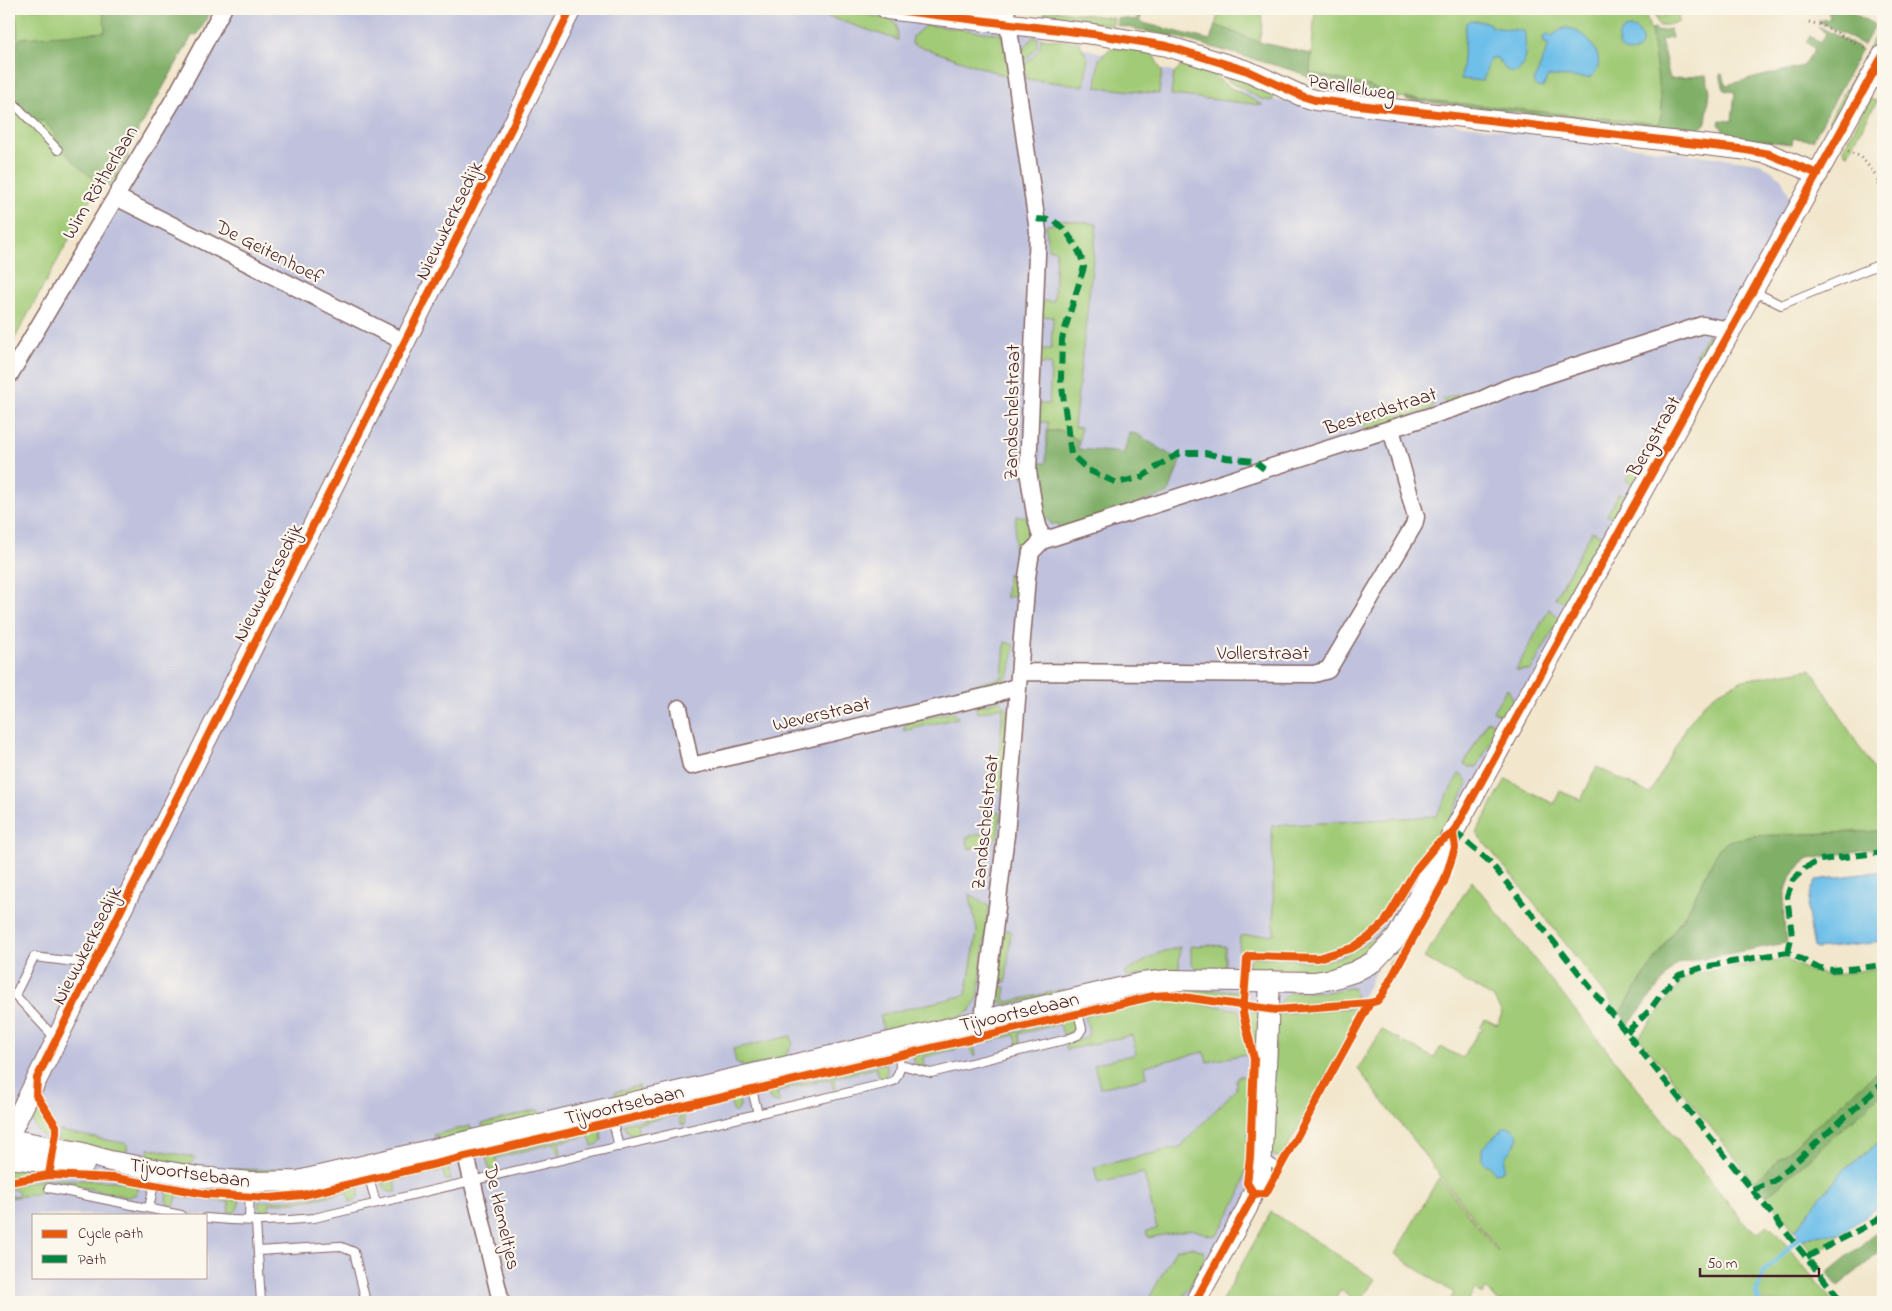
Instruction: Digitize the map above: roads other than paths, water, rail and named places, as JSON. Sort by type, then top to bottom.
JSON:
[{"type":"street","name":"Wim Rötherlaan","points":[[9,376],[177,94],[223,9]]},
{"type":"street","name":"Nieuwkerksedijk","points":[[9,1137],[572,9]]},
{"type":"street","name":"Parallelweg","points":[[887,9],[1008,17],[1093,34],[1168,46],[1248,71],[1315,100],[1740,149],[1769,154],[1818,174]]},
{"type":"street","name":"Zandschelstraat","points":[[984,1019],[1006,835],[1027,577],[1031,552],[1042,541],[1035,514],[1028,471],[1038,231],[1008,17]]},
{"type":"street","name":"Bergstraat","points":[[1270,981],[1314,982],[1354,972],[1373,962],[1397,936],[1883,56]]},
{"type":"street","name":"De Geitenhoef","points":[[116,197],[405,342]]},
{"type":"street","name":"Besterdstraat","points":[[1042,541],[1391,429],[1482,399],[1507,388],[1702,325],[1730,330]]},
{"type":"street","name":"Vollerstraat","points":[[1019,679],[1314,674],[1328,670],[1409,533],[1416,517],[1391,429]]},
{"type":"street","name":"Weverstraat","points":[[678,708],[691,766],[992,695],[1019,679]]},
{"type":"street","name":"Tijvoortsebaan","points":[[9,1137],[157,1170],[250,1182],[298,1180],[365,1166],[1141,983],[1170,980],[1270,981]]},
{"type":"street","points":[[1195,1302],[1254,1194],[1261,1172],[1271,1163],[1270,981]]},
{"type":"street","name":"De Hemeltjes","points":[[463,1142],[501,1302]]},
{"type":"street","name":"Tijvoortsebaan","points":[[9,1158],[50,1162],[110,1161]]},
{"type":"lane","points":[[9,98],[58,150]]},
{"type":"lane","points":[[1753,291],[1781,305],[1878,265]]},
{"type":"lane","points":[[57,1040],[14,995],[34,957],[94,964]]},
{"type":"lane","points":[[901,1065],[931,1074],[1068,1039],[1078,1035],[1082,1029],[1074,998]]},
{"type":"lane","points":[[208,1218],[253,1221],[314,1218],[894,1081],[900,1073],[901,1065],[895,1040]]},
{"type":"lane","points":[[748,1075],[758,1114]]},
{"type":"lane","points":[[609,1108],[619,1147]]},
{"type":"lane","points":[[365,1166],[376,1204]]},
{"type":"lane","points":[[149,1208],[157,1170]]},
{"type":"lane","points":[[250,1182],[253,1221],[258,1251],[261,1302]]},
{"type":"lane","points":[[49,1188],[176,1214]]},
{"type":"lane","points":[[258,1251],[340,1246],[350,1250],[354,1252],[366,1302]]},
{"type":"water","points":[[1471,20],[1489,23],[1491,27],[1524,31],[1525,51],[1519,70],[1514,73],[1508,71],[1497,58],[1490,58],[1483,81],[1461,79],[1466,23]]},
{"type":"water","points":[[1630,28],[1638,32],[1642,40],[1638,48],[1630,52],[1622,48],[1618,40],[1622,32]]},
{"type":"water","points":[[1561,29],[1575,30],[1582,35],[1595,48],[1599,64],[1596,72],[1589,78],[1548,76],[1543,88],[1537,87],[1534,82],[1549,44],[1544,43],[1543,37],[1547,34],[1552,36]]},
{"type":"water","points":[[1883,871],[1883,942],[1814,948],[1808,905],[1812,888],[1817,880]]},
{"type":"water","points":[[1503,1128],[1513,1129],[1518,1134],[1518,1137],[1512,1150],[1505,1157],[1505,1167],[1501,1172],[1495,1173],[1482,1159],[1482,1148]]},
{"type":"water","points":[[1883,1139],[1883,1203],[1841,1234],[1811,1236],[1804,1239],[1804,1243],[1795,1231],[1814,1205],[1841,1173]]},
{"type":"waterway","points":[[1759,1302],[1756,1293],[1764,1272],[1803,1234]]}]
